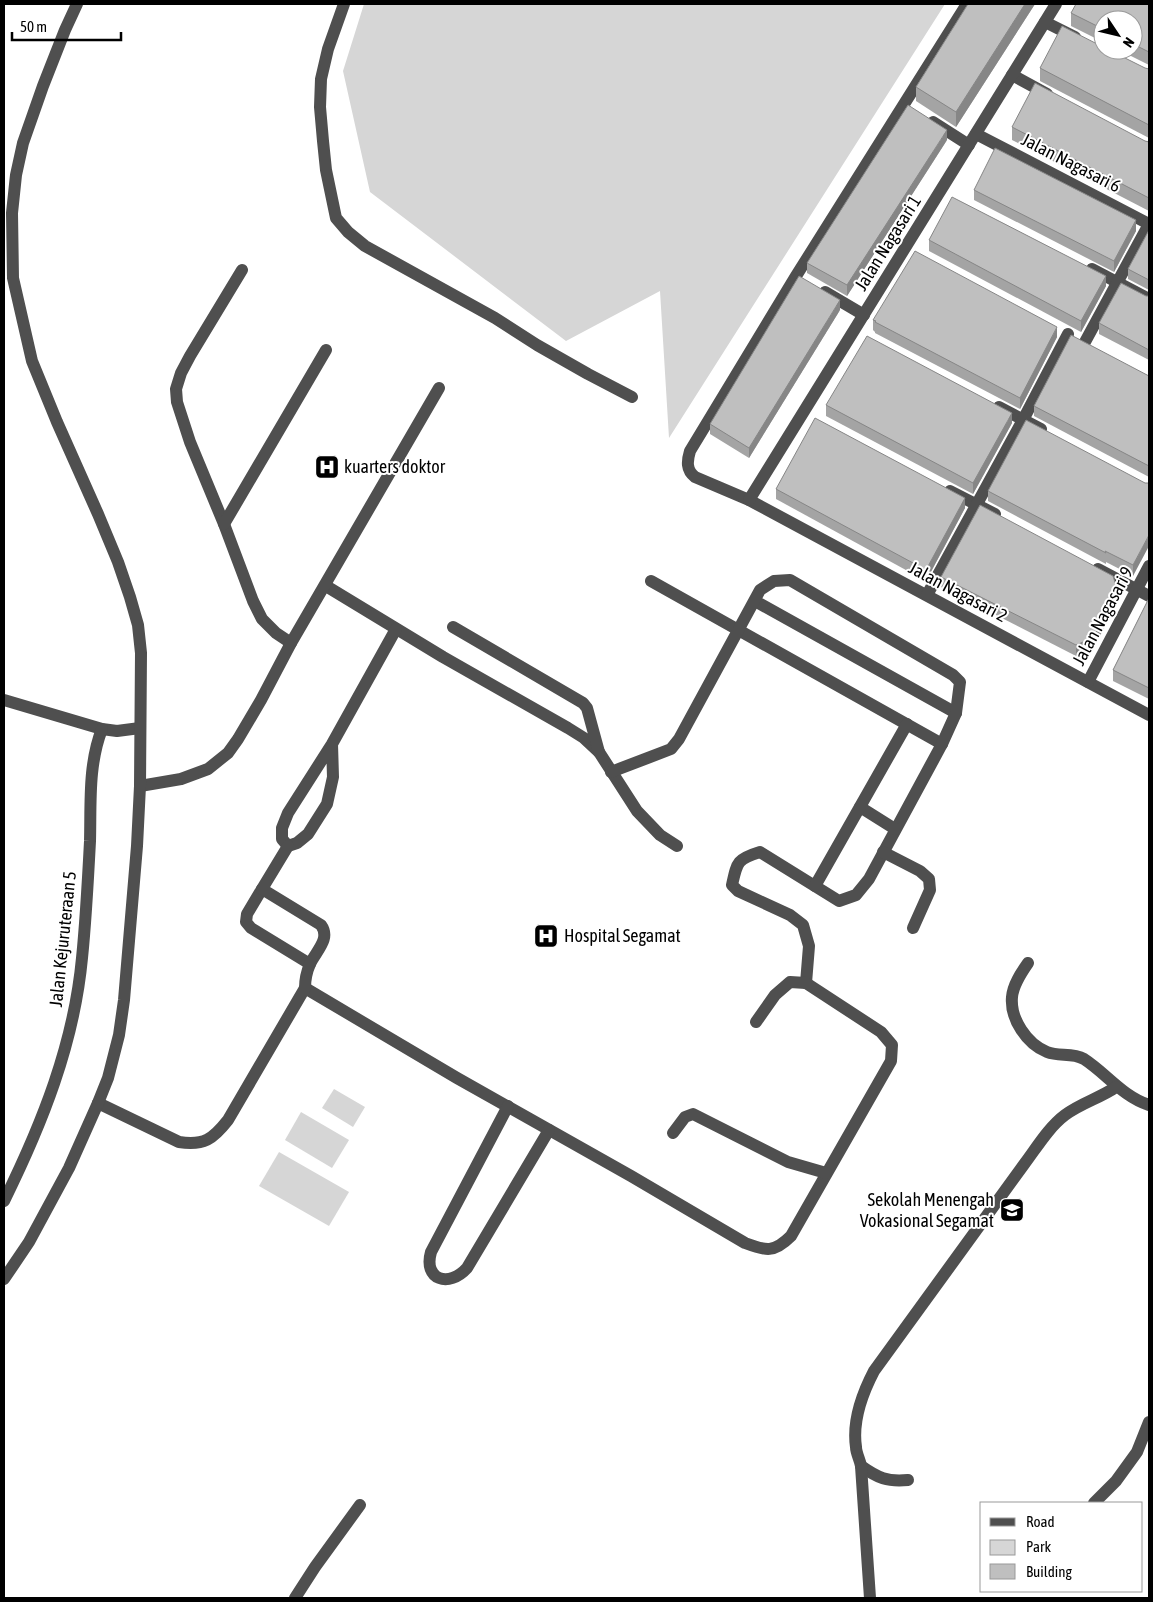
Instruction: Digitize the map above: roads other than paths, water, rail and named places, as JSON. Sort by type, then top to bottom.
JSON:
[{"type":"street","points":[[4,1279],[29,1242],[69,1168],[108,1078],[124,1000],[133,905],[140,786],[141,653],[138,624],[130,597],[98,514],[32,361],[13,278],[12,213],[16,175],[24,143],[43,86],[77,4]]},
{"type":"street","points":[[344,4],[328,49],[322,79],[320,106],[326,170],[336,218],[348,232],[365,246],[495,318],[588,374],[632,397]]},
{"type":"street","points":[[864,315],[805,281],[913,109],[967,4]]},
{"type":"street","name":"Jalan Nagasari 1","points":[[750,500],[808,415],[858,334],[864,315],[910,250],[944,195],[969,145],[1056,4]]},
{"type":"street","points":[[1045,22],[1088,43]]},
{"type":"street","points":[[1012,75],[1055,98]]},
{"type":"street","points":[[913,109],[969,145]]},
{"type":"street","name":"Jalan Nagasari 6","points":[[976,134],[1149,224]]},
{"type":"street","points":[[927,596],[1023,420],[1064,331],[1089,345],[1117,281],[1149,224]]},
{"type":"street","points":[[1082,264],[1149,299]]},
{"type":"street","points":[[242,270],[190,356],[176,389],[177,402],[243,577],[262,619],[276,633],[291,643]]},
{"type":"street","name":"Jalan Nagasari 2","points":[[805,281],[690,451],[688,458],[690,472],[695,477],[750,500],[1149,715]]},
{"type":"street","points":[[224,524],[326,350]]},
{"type":"street","points":[[140,786],[181,779],[208,769],[228,753],[261,700],[291,643],[326,586],[439,388]]},
{"type":"street","points":[[990,402],[1049,433]]},
{"type":"street","points":[[942,487],[1002,518]]},
{"type":"street","points":[[1086,563],[1149,596]]},
{"type":"street","name":"Jalan Nagasari 9","points":[[1088,682],[1149,566]]},
{"type":"street","points":[[611,772],[671,749],[679,739],[760,590],[774,581],[790,580],[953,675],[960,682],[956,713],[942,744],[869,879],[856,895],[839,901],[760,852],[744,857],[736,867],[732,885],[738,891],[790,915],[803,925],[809,946],[806,983]]},
{"type":"street","points":[[651,581],[942,744]]},
{"type":"street","points":[[326,586],[443,657],[584,738],[599,752],[637,811],[660,836],[677,846]]},
{"type":"street","points":[[755,601],[956,713]]},
{"type":"street","points":[[453,627],[583,703],[588,708],[599,752]]},
{"type":"street","points":[[288,846],[282,839],[282,828],[288,813],[332,744],[396,629]]},
{"type":"street","points":[[4,700],[102,729],[117,731],[140,728]]},
{"type":"street","points":[[815,886],[907,724]]},
{"type":"street","name":"Jalan Kejuruteraan 5","points":[[4,1201],[20,1168],[53,1086],[76,1004],[87,894],[94,754],[102,729]]},
{"type":"street","points":[[310,964],[251,928],[246,922],[247,914],[288,846],[308,834],[327,804],[333,777],[332,744]]},
{"type":"street","points":[[860,806],[895,829]]},
{"type":"street","points":[[883,852],[920,871],[929,879],[930,890],[913,928]]},
{"type":"street","points":[[98,1103],[179,1142],[193,1144],[205,1142],[216,1135],[228,1120],[305,988],[310,964],[325,938],[325,930],[320,925],[262,889]]},
{"type":"street","points":[[1028,962],[1015,986],[1012,996],[1014,1016],[1020,1028],[1034,1045],[1045,1052],[1073,1055],[1082,1058],[1116,1087],[1140,1102],[1149,1105]]},
{"type":"street","points":[[305,988],[745,1243],[770,1250],[782,1245],[791,1236],[891,1061],[892,1045],[881,1032],[806,983],[790,982],[775,994],[756,1022]]},
{"type":"street","points":[[870,1598],[862,1466],[856,1448],[856,1422],[862,1394],[874,1371],[1024,1163],[1064,1116],[1116,1087]]},
{"type":"street","points":[[508,1106],[431,1252],[429,1264],[434,1274],[444,1279],[453,1279],[468,1268],[549,1130]]},
{"type":"street","points":[[673,1133],[686,1117],[693,1114],[788,1162],[826,1173]]},
{"type":"street","points":[[1095,1502],[1116,1481],[1136,1452],[1149,1422]]},
{"type":"street","points":[[862,1466],[876,1476],[885,1479],[893,1481],[908,1480]]},
{"type":"street","points":[[295,1598],[360,1505]]},
{"type":"place","name":"kuarters doktor","points":[[327,467]]},
{"type":"place","name":"Hospital Segamat","points":[[546,936]]},
{"type":"place","name":"Sekolah Menengah Vokasional Segamat","points":[[1012,1210]]}]
